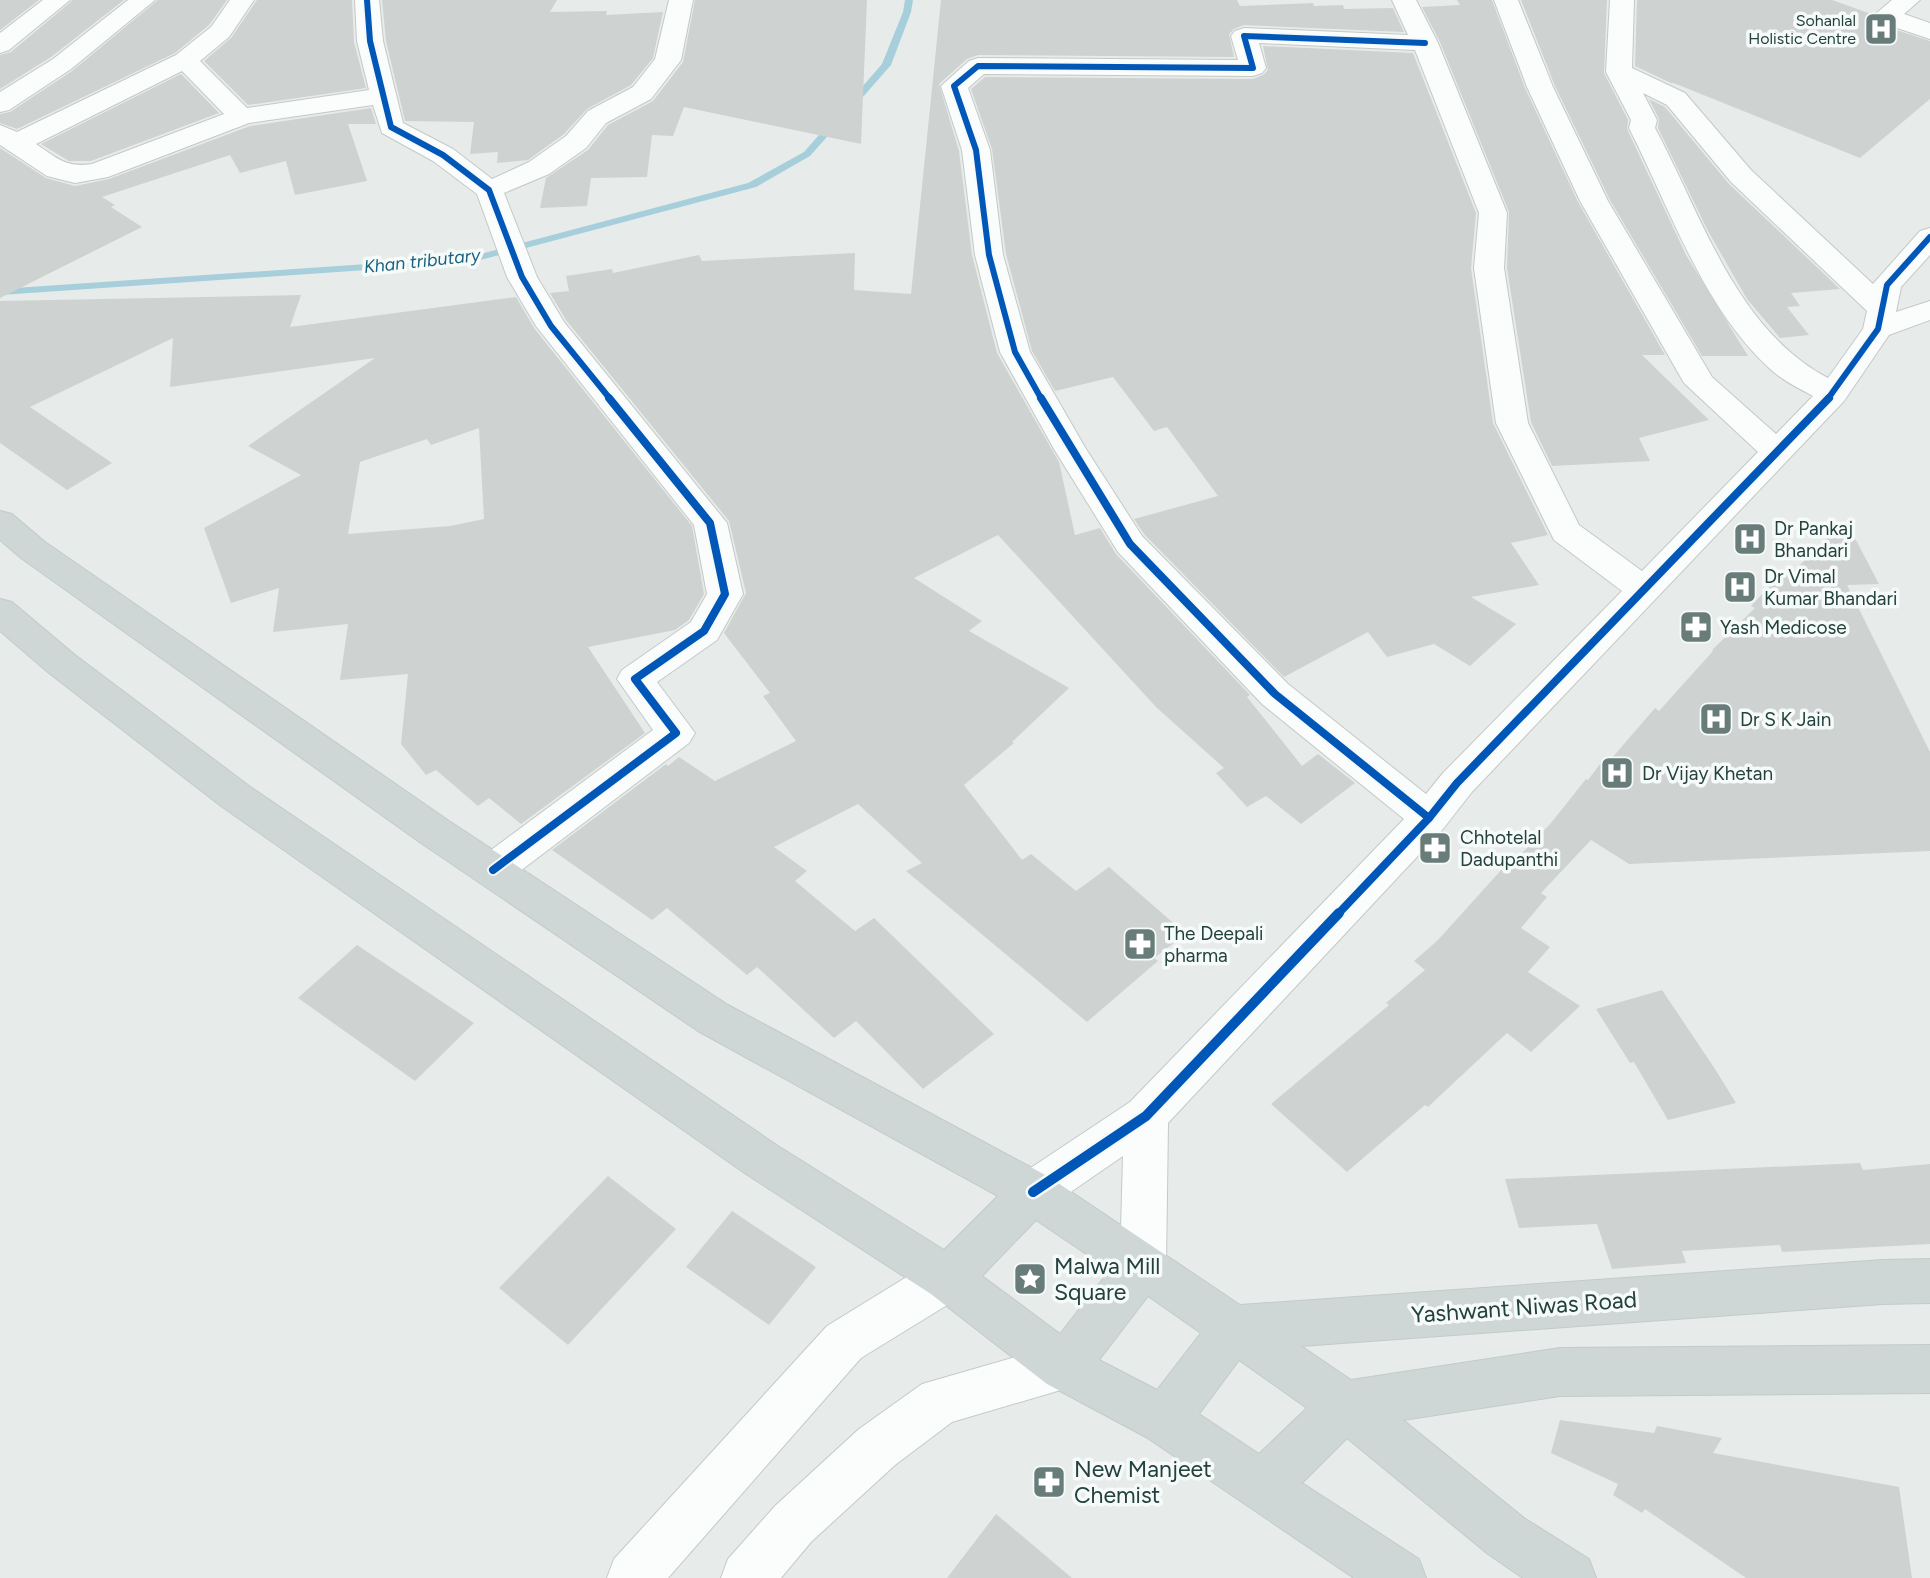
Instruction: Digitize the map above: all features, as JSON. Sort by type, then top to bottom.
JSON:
[{"type":"main road","points":[[0,523],[33,550],[435,832],[713,1018],[1033,1192],[1143,1265],[1346,1405],[1506,1536],[1570,1578]]},
{"type":"main road","points":[[0,611],[62,664],[234,796],[762,1160],[948,1278],[1064,1367],[1164,1420],[1400,1578]]},
{"type":"main road","points":[[948,1278],[1033,1192]]},
{"type":"main road","points":[[1064,1367],[1143,1265]]},
{"type":"main road","name":"Yashwant Niwas Road","points":[[1234,1328],[1869,1283],[1930,1281]]},
{"type":"main road","points":[[1164,1420],[1234,1328]]},
{"type":"main road","points":[[1262,1487],[1346,1405],[1560,1372],[1930,1369]]},
{"type":"street","points":[[0,45],[58,0]]},
{"type":"street","points":[[0,104],[62,65],[143,0]]},
{"type":"street","points":[[8,138],[185,60],[220,32],[242,0]]},
{"type":"street","points":[[367,0],[370,41],[391,128],[443,155],[489,190],[522,277],[551,326],[709,523],[725,594],[705,631],[635,679],[676,733],[493,870]]},
{"type":"street","points":[[489,190],[539,168],[576,142],[597,117],[642,93],[668,60],[681,0]]},
{"type":"street","points":[[1404,0],[1425,43],[1493,213],[1489,268],[1512,423],[1566,532],[1644,590]]},
{"type":"street","points":[[1506,0],[1541,87],[1594,201],[1700,383],[1777,452]]},
{"type":"street","points":[[1622,0],[1619,72],[1644,120],[1642,128],[1743,322],[1779,362],[1833,394]]},
{"type":"street","points":[[1908,0],[1885,16],[1930,31]]},
{"type":"street","points":[[1425,43],[1358,41],[1300,34],[1244,36],[1254,68],[978,66],[954,86],[976,150],[989,255],[1016,352],[1070,449],[1130,544],[1275,694],[1429,818]]},
{"type":"street","points":[[185,60],[241,117]]},
{"type":"street","points":[[1619,72],[1676,99],[1741,176],[1880,319]]},
{"type":"street","points":[[8,138],[57,170],[75,175],[98,171],[241,117],[273,110],[384,96]]},
{"type":"street","points":[[1033,1192],[1146,1116],[1429,818],[1457,783],[1833,394],[1880,319],[1887,285],[1930,237]]},
{"type":"street","points":[[1880,319],[1930,310]]},
{"type":"street","points":[[1143,1265],[1146,1116]]},
{"type":"street","points":[[633,1578],[844,1342],[948,1278]]},
{"type":"street","points":[[747,1578],[811,1507],[877,1447],[939,1401],[1064,1367]]},
{"type":"building","points":[[0,0],[39,0],[0,30]]},
{"type":"building","points":[[73,0],[124,0],[51,57],[0,89],[0,55],[11,52]]},
{"type":"building","points":[[158,0],[227,0],[209,25],[175,53],[17,129],[0,123],[0,114],[10,112],[72,71]]},
{"type":"building","points":[[257,0],[352,0],[354,42],[366,88],[248,105],[204,61],[231,38]]},
{"type":"building","points":[[382,0],[557,0],[550,12],[607,11],[606,15],[663,12],[653,58],[631,85],[587,109],[564,134],[528,160],[497,163],[498,152],[470,154],[474,122],[405,121],[386,41]]},
{"type":"building","points":[[695,0],[867,0],[861,144],[684,107],[673,136],[652,135],[647,177],[591,178],[587,206],[540,208],[546,178],[588,150],[608,125],[653,101],[683,62]]},
{"type":"building","points":[[941,0],[1237,0],[1240,6],[1313,3],[1314,6],[1343,5],[1344,9],[1393,8],[1404,32],[1244,25],[1229,34],[1234,57],[978,55],[967,59],[939,84],[959,151],[972,255],[997,353],[1059,462],[1075,535],[1100,528],[1116,554],[1250,695],[1247,697],[1302,766],[1318,754],[1355,783],[1301,824],[1266,796],[1247,807],[1216,773],[1224,768],[1156,707],[998,535],[914,578],[982,621],[969,631],[1069,688],[1012,742],[1014,743],[964,785],[1022,860],[1031,854],[1076,891],[1109,867],[1186,934],[1154,958],[1158,961],[1087,1022],[906,871],[922,863],[858,804],[774,847],[807,871],[795,881],[855,931],[874,918],[994,1034],[923,1089],[856,1021],[834,1038],[757,967],[747,975],[667,908],[652,920],[552,850],[679,757],[715,781],[796,741],[763,696],[770,693],[724,633],[746,593],[729,521],[566,320],[550,293],[569,291],[566,276],[612,269],[613,273],[699,255],[702,261],[855,253],[854,290],[911,294]]},
{"type":"building","points":[[1457,0],[1492,0],[1525,88],[1578,202],[1665,355],[1642,355],[1709,420],[1639,438],[1650,461],[1552,466],[1531,422],[1507,268],[1509,212],[1440,42],[1422,7],[1460,5]]},
{"type":"building","points":[[1521,0],[1607,0],[1604,73],[1628,120],[1627,129],[1686,255],[1748,356],[1702,356],[1610,200],[1555,86]]},
{"type":"building","points":[[1637,0],[1832,0],[1871,14],[1875,23],[1930,41],[1930,99],[1860,158],[1671,82],[1673,84],[1635,66]]},
{"type":"building","points":[[1263,46],[1413,53],[1476,213],[1471,268],[1493,423],[1548,535],[1511,543],[1539,585],[1471,597],[1516,624],[1470,666],[1434,644],[1387,657],[1368,632],[1284,677],[1144,534],[1134,519],[1218,496],[1167,427],[1154,431],[1113,377],[1055,391],[1032,351],[1006,254],[992,149],[971,89],[985,77],[1253,79],[1268,70]]},
{"type":"building","points":[[181,74],[219,113],[91,161],[69,161],[41,144]]},
{"type":"building","points":[[1649,99],[1665,107],[1729,184],[1840,289],[1791,293],[1800,306],[1787,307],[1809,335],[1780,338],[1747,299],[1708,231],[1658,128],[1659,119]]},
{"type":"building","points":[[371,108],[376,124],[348,124],[367,181],[295,195],[286,161],[240,173],[230,155],[102,197],[115,205],[111,207],[142,227],[0,298],[0,148],[46,178],[75,186],[109,179],[250,126]]},
{"type":"building","points":[[301,295],[290,327],[516,297],[534,328],[692,526],[704,594],[689,620],[675,630],[588,647],[645,733],[521,824],[489,798],[478,806],[436,770],[426,775],[401,744],[408,674],[340,680],[348,624],[273,632],[279,588],[231,603],[204,528],[301,475],[248,446],[375,358],[170,387],[173,338],[30,407],[112,463],[67,490],[0,443],[0,301]],"holes":[[[479,428],[484,519],[450,526],[348,534],[360,462],[427,439],[431,445]]]},
{"type":"building","points":[[1842,522],[1857,542],[1879,584],[1847,585],[1930,752],[1930,851],[1629,864],[1591,840],[1541,893],[1547,897],[1521,928],[1550,947],[1528,972],[1580,1006],[1531,1052],[1507,1033],[1428,1107],[1425,1105],[1347,1172],[1271,1104],[1389,1005],[1386,1003],[1425,970],[1414,961],[1438,940],[1502,869],[1505,871],[1551,823],[1600,764],[1605,766],[1655,708],[1659,711],[1712,650],[1755,608],[1751,606],[1788,566],[1795,570]]},
{"type":"building","points":[[357,945],[474,1023],[415,1081],[298,998]]},
{"type":"building","points":[[1662,990],[1736,1103],[1668,1120],[1634,1062],[1630,1063],[1596,1009]]},
{"type":"building","points":[[1860,1163],[1863,1170],[1930,1164],[1930,1244],[1782,1252],[1780,1245],[1682,1251],[1686,1263],[1612,1269],[1597,1224],[1519,1228],[1505,1179]]},
{"type":"building","points":[[608,1176],[676,1229],[568,1345],[499,1288]]},
{"type":"building","points":[[732,1211],[816,1267],[769,1325],[686,1267]]},
{"type":"building","points":[[1560,1420],[1654,1433],[1657,1426],[1722,1438],[1713,1453],[1899,1487],[1912,1578],[1746,1578],[1645,1509],[1642,1513],[1613,1495],[1618,1484],[1551,1453]]},
{"type":"building","points":[[996,1514],[1072,1578],[947,1578]]},
{"type":"waterway","name":"Khan tributary","points":[[852,104],[886,65],[907,12],[909,0]]},
{"type":"waterway","name":"Khan tributary","points":[[0,292],[469,260],[752,185],[807,154],[836,121]]},
{"type":"cycle path","points":[[367,0],[370,41],[391,127],[443,155],[489,190],[522,277],[551,326],[710,523],[725,594],[704,631],[635,679],[676,733],[493,870]]},
{"type":"cycle path","points":[[1425,43],[1244,36],[1253,68],[978,66],[954,86],[976,150],[989,255],[1015,352],[1070,449],[1130,544],[1275,694],[1429,818]]},
{"type":"cycle path","points":[[1033,1192],[1146,1116],[1429,818],[1457,783],[1833,394],[1878,329],[1887,285],[1930,237]]},
{"type":"place","name":"Sohanlal Holistic Centre","points":[[1881,29]]},
{"type":"place","name":"Dr Pankaj Bhandari","points":[[1750,539]]},
{"type":"place","name":"Dr Vimal Kumar Bhandari","points":[[1740,587]]},
{"type":"place","name":"Yash Medicose","points":[[1696,627]]},
{"type":"place","name":"Dr S K Jain","points":[[1716,719]]},
{"type":"place","name":"Dr Vijay Khetan","points":[[1617,773]]},
{"type":"place","name":"Chhotelal Dadupanthi","points":[[1435,848]]},
{"type":"place","name":"The Deepali pharma","points":[[1140,944]]},
{"type":"place","name":"Malwa Mill Square","points":[[1030,1279]]},
{"type":"place","name":"New Manjeet Chemist","points":[[1049,1482]]}]
